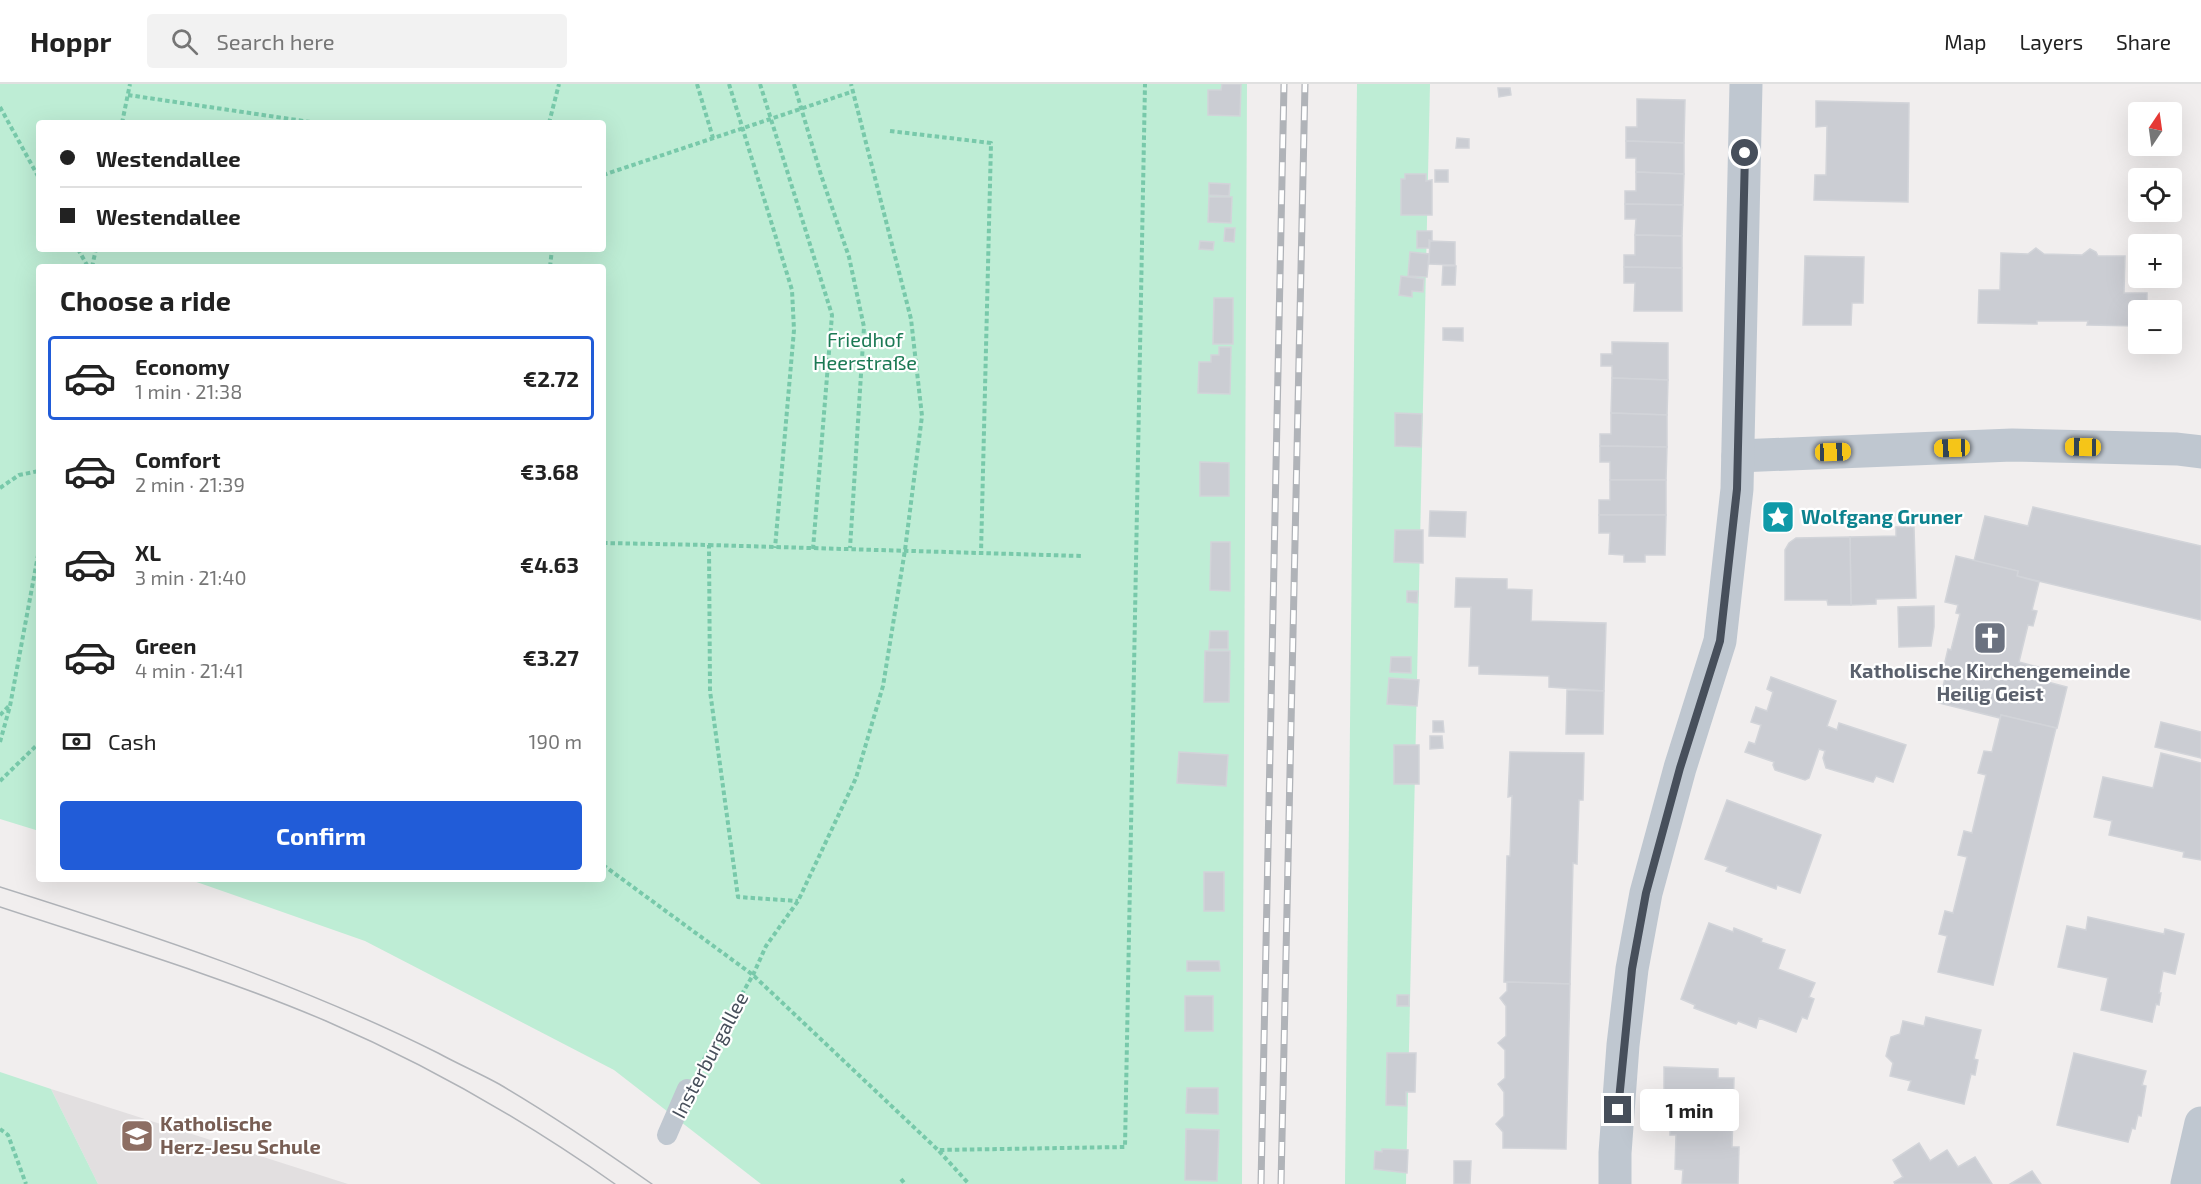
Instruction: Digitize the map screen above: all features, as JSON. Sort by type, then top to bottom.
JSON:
[{"type":"street","points":[[1615,1184],[1615,1153],[1632,969],[1649,882],[1680,768],[1720,641],[1737,489],[1746,84]]},
{"type":"street","points":[[1738,456],[2012,445],[2177,449],[2201,452]]},
{"type":"street","points":[[2187,1184],[2201,1123]]},
{"type":"lane","name":"Insterburgallee","points":[[668,1135],[687,1089]]},
{"type":"path","points":[[123,120],[130,84]]},
{"type":"path","points":[[550,120],[559,84]]},
{"type":"path","points":[[697,84],[713,138]]},
{"type":"path","points":[[729,84],[792,290],[794,330],[775,548]]},
{"type":"path","points":[[760,84],[832,315],[813,549]]},
{"type":"path","points":[[794,84],[849,257],[864,327],[850,548]]},
{"type":"path","name":"Insterburgallee","points":[[687,1089],[753,975],[766,946],[798,901],[856,778],[883,686],[905,550],[922,416],[911,319],[851,84]]},
{"type":"path","points":[[938,1150],[1125,1147],[1145,84]]},
{"type":"path","points":[[606,174],[854,91]]},
{"type":"path","points":[[128,95],[297,120]]},
{"type":"path","points":[[0,106],[36,172]]},
{"type":"path","points":[[890,131],[991,143],[981,553]]},
{"type":"path","points":[[0,488],[19,475],[36,472]]},
{"type":"path","points":[[606,543],[1081,556]]},
{"type":"path","points":[[710,545],[710,692],[738,897],[798,901]]},
{"type":"path","points":[[0,742],[10,706],[36,566]]},
{"type":"path","points":[[0,715],[10,706]]},
{"type":"path","points":[[0,781],[36,746]]},
{"type":"path","points":[[606,867],[753,975],[938,1150],[969,1184]]},
{"type":"path","points":[[0,1129],[8,1135],[26,1184]]},
{"type":"path","points":[[901,1179],[905,1184]]},
{"type":"shaded area","name":"Katholische Herz-Jesu Schule","points":[[51,1089],[348,1184],[98,1184]]},
{"type":"green space","name":"Friedhof Heerstraße","points":[[0,84],[1247,84],[1242,1184],[761,1184],[614,1070],[365,941],[197,882],[606,882],[606,264],[36,264],[36,830],[0,819]]},
{"type":"green space","points":[[1357,84],[1430,84],[1406,1184],[1345,1184]]},
{"type":"green space","points":[[0,1072],[51,1089],[98,1184],[0,1184]]},
{"type":"building","points":[[1222,84],[1241,84],[1240,116],[1208,115],[1208,90],[1221,90]]},
{"type":"building","points":[[1498,88],[1510,88],[1511,95],[1499,97]]},
{"type":"building","points":[[1637,99],[1685,100],[1684,143],[1626,141],[1626,127],[1637,127]]},
{"type":"building","points":[[1816,101],[1909,103],[1908,202],[1814,200],[1815,175],[1826,175],[1827,126],[1816,127]]},
{"type":"building","points":[[1457,138],[1469,139],[1469,148],[1456,148]]},
{"type":"building","points":[[1626,141],[1684,143],[1684,174],[1636,172],[1636,158],[1626,158]]},
{"type":"building","points":[[1435,170],[1448,170],[1448,182],[1435,182]]},
{"type":"building","points":[[1636,172],[1684,174],[1683,205],[1625,204],[1625,191],[1636,191]]},
{"type":"building","points":[[1405,174],[1426,174],[1426,181],[1432,180],[1432,215],[1401,215],[1401,179],[1405,179]]},
{"type":"building","points":[[1209,183],[1230,184],[1229,196],[1209,195]]},
{"type":"building","points":[[1209,197],[1232,197],[1231,223],[1208,222]]},
{"type":"building","points":[[1625,204],[1683,205],[1682,236],[1635,235],[1636,219],[1625,219]]},
{"type":"building","points":[[1225,228],[1235,228],[1234,242],[1224,241]]},
{"type":"building","points":[[1417,231],[1432,231],[1429,248],[1417,248]]},
{"type":"building","points":[[1635,235],[1682,236],[1682,268],[1624,267],[1624,255],[1635,255]]},
{"type":"building","points":[[1200,241],[1214,242],[1213,250],[1199,249]]},
{"type":"building","points":[[1430,241],[1455,242],[1455,265],[1429,264]]},
{"type":"building","points":[[2036,248],[2044,254],[2082,255],[2090,249],[2098,256],[2125,256],[2124,293],[2147,293],[2147,300],[2128,300],[2128,326],[2087,325],[2088,321],[2037,321],[2037,324],[1978,323],[1979,290],[2000,290],[2001,253],[2028,254]]},
{"type":"building","points":[[1410,252],[1429,254],[1427,277],[1408,276]]},
{"type":"building","points":[[1805,256],[1864,257],[1863,303],[1852,303],[1851,325],[1803,325]]},
{"type":"building","points":[[1443,266],[1456,266],[1455,285],[1442,285]]},
{"type":"building","points":[[1624,267],[1682,268],[1682,311],[1634,311],[1635,283],[1624,283]]},
{"type":"building","points":[[1401,276],[1424,279],[1423,292],[1412,291],[1412,297],[1399,295]]},
{"type":"building","points":[[1214,298],[1233,298],[1233,344],[1213,344]]},
{"type":"building","points":[[1443,328],[1463,328],[1463,341],[1443,340]]},
{"type":"building","points":[[1612,342],[1668,343],[1668,380],[1612,378],[1612,366],[1601,366],[1601,354],[1612,354]]},
{"type":"building","points":[[1219,347],[1231,347],[1230,394],[1198,393],[1199,362],[1211,362],[1211,355],[1219,355]]},
{"type":"building","points":[[1612,378],[1668,380],[1667,415],[1611,413]]},
{"type":"building","points":[[1395,413],[1422,414],[1421,447],[1395,446]]},
{"type":"building","points":[[1611,413],[1667,415],[1667,447],[1600,446],[1600,434],[1611,434]]},
{"type":"building","points":[[1600,446],[1667,447],[1666,480],[1610,480],[1610,462],[1600,462]]},
{"type":"building","points":[[1200,462],[1229,463],[1229,496],[1200,496]]},
{"type":"building","points":[[1610,480],[1666,480],[1666,515],[1599,515],[1599,500],[1610,500]]},
{"type":"building","points":[[2033,507],[2201,546],[2201,620],[2017,576],[2018,571],[1974,561],[1985,516],[2028,526]]},
{"type":"building","points":[[1430,511],[1466,512],[1465,537],[1429,536]]},
{"type":"building","points":[[1599,515],[1666,515],[1665,555],[1645,555],[1645,562],[1624,562],[1624,555],[1609,554],[1610,533],[1599,533]]},
{"type":"building","points":[[1896,527],[1914,527],[1916,598],[1876,599],[1876,604],[1851,605],[1850,537],[1896,536]]},
{"type":"building","points":[[1395,530],[1423,530],[1423,563],[1394,562]]},
{"type":"building","points":[[1850,537],[1851,605],[1828,605],[1827,600],[1785,600],[1785,550],[1789,543],[1796,538]]},
{"type":"building","points":[[1211,542],[1230,542],[1230,591],[1210,590]]},
{"type":"building","name":"Katholische Kirchengemeinde Heilig Geist","points":[[1956,556],[2018,571],[2017,576],[2039,582],[2032,610],[2037,611],[2033,626],[2028,625],[2019,662],[2042,668],[2040,680],[2067,687],[2057,728],[2001,715],[2000,718],[1939,703],[1948,666],[1944,666],[1948,649],[1951,650],[1960,614],[1956,613],[1958,605],[1945,602]]},
{"type":"building","points":[[1456,578],[1507,579],[1507,589],[1532,590],[1531,621],[1606,623],[1604,691],[1549,687],[1549,676],[1479,674],[1479,666],[1469,666],[1471,607],[1455,607]]},
{"type":"building","points":[[1407,591],[1418,591],[1417,603],[1407,602]]},
{"type":"building","points":[[1934,606],[1931,646],[1899,647],[1898,607]]},
{"type":"building","points":[[1210,631],[1228,631],[1228,649],[1209,649]]},
{"type":"building","points":[[1205,651],[1230,651],[1229,702],[1204,702]]},
{"type":"building","points":[[1391,657],[1411,657],[1411,673],[1390,672]]},
{"type":"building","points":[[1771,677],[1836,701],[1827,726],[1837,730],[1839,723],[1906,745],[1893,782],[1876,776],[1873,782],[1826,768],[1823,758],[1825,751],[1819,749],[1809,778],[1805,780],[1775,770],[1774,762],[1745,752],[1749,742],[1755,744],[1761,725],[1751,722],[1756,707],[1767,711],[1773,692],[1767,689]]},
{"type":"building","points":[[1389,678],[1419,680],[1417,706],[1387,704]]},
{"type":"building","points":[[1567,690],[1604,691],[1603,734],[1566,734]]},
{"type":"building","points":[[2001,715],[2056,728],[1993,985],[1938,972],[1947,936],[1939,934],[1945,911],[1953,913],[1967,857],[1958,855],[1964,831],[1972,833],[1986,775],[1978,773],[1984,751],[1992,752]]},
{"type":"building","points":[[1433,721],[1443,721],[1444,732],[1433,732]]},
{"type":"building","points":[[2161,722],[2201,732],[2201,758],[2155,747]]},
{"type":"building","points":[[1430,736],[1442,736],[1443,748],[1430,749]]},
{"type":"building","points":[[1394,745],[1419,745],[1419,784],[1394,784]]},
{"type":"building","points":[[1179,752],[1228,755],[1226,786],[1177,783]]},
{"type":"building","points":[[1510,752],[1584,753],[1583,800],[1579,800],[1577,864],[1573,863],[1570,984],[1504,982],[1507,856],[1510,856],[1512,796],[1508,797]]},
{"type":"building","points":[[2161,753],[2201,763],[2201,860],[2183,857],[2184,852],[2109,835],[2112,821],[2094,817],[2103,777],[2153,788]]},
{"type":"building","points":[[1727,800],[1821,835],[1800,893],[1777,885],[1776,889],[1726,871],[1728,867],[1705,859]]},
{"type":"building","points":[[1204,872],[1224,872],[1224,911],[1204,911]]},
{"type":"building","points":[[2088,917],[2164,934],[2165,929],[2184,934],[2175,974],[2163,971],[2159,1005],[2156,1004],[2152,1022],[2101,1010],[2108,978],[2058,967],[2067,926],[2086,930]]},
{"type":"building","points":[[1709,923],[1733,932],[1734,928],[1762,939],[1761,942],[1785,950],[1778,969],[1815,983],[1809,997],[1814,999],[1807,1019],[1802,1017],[1796,1032],[1759,1018],[1756,1028],[1738,1021],[1736,1024],[1694,1008],[1695,1005],[1681,999]]},
{"type":"building","points":[[1187,961],[1219,961],[1220,971],[1187,971]]},
{"type":"building","points":[[1507,982],[1570,984],[1566,1149],[1503,1148],[1503,1132],[1496,1124],[1504,1116],[1504,1092],[1498,1084],[1505,1078],[1505,1050],[1498,1043],[1506,1036],[1506,1006],[1500,998],[1507,991]]},
{"type":"building","points":[[1397,995],[1409,995],[1409,1006],[1397,1006]]},
{"type":"building","points":[[1185,996],[1213,996],[1213,1031],[1185,1031]]},
{"type":"building","points":[[1926,1017],[1981,1030],[1974,1059],[1978,1060],[1975,1075],[1971,1074],[1964,1104],[1908,1090],[1911,1081],[1890,1076],[1893,1063],[1886,1056],[1891,1037],[1900,1034],[1903,1021],[1924,1026]]},
{"type":"building","points":[[1387,1053],[1416,1053],[1415,1092],[1406,1092],[1406,1106],[1386,1105]]},
{"type":"building","points":[[2074,1053],[2146,1071],[2142,1085],[2146,1086],[2141,1116],[2138,1115],[2135,1129],[2132,1128],[2128,1142],[2057,1125]]},
{"type":"building","points":[[1664,1067],[1718,1069],[1718,1078],[1734,1078],[1732,1147],[1739,1147],[1738,1184],[1682,1184],[1683,1170],[1675,1169],[1676,1135],[1670,1135],[1671,1091],[1664,1091]]},
{"type":"building","points":[[1187,1088],[1218,1088],[1218,1114],[1186,1113]]},
{"type":"building","points":[[1186,1129],[1219,1130],[1217,1181],[1185,1180]]},
{"type":"building","points":[[1919,1143],[1930,1161],[1947,1150],[1958,1167],[1975,1157],[1992,1184],[1895,1184],[1894,1182],[1903,1177],[1893,1160]]},
{"type":"building","points":[[1382,1149],[1408,1150],[1407,1173],[1374,1169],[1375,1151],[1382,1152]]},
{"type":"building","points":[[1454,1161],[1471,1161],[1470,1184],[1454,1184]]},
{"type":"building","points":[[2032,1171],[2041,1184],[2010,1184]]},
{"type":"tram line","points":[[0,887],[222,961],[385,1028],[499,1084],[577,1132],[652,1184]]},
{"type":"tram line","points":[[0,907],[246,989],[364,1038],[475,1095],[581,1160],[615,1184]]},
{"type":"railway","points":[[1261,1184],[1284,84]]},
{"type":"railway","points":[[1281,1184],[1305,84]]},
{"type":"place","name":"Wolfgang Gruner","points":[[1778,517]]},
{"type":"place","name":"Katholische Kirchengemeinde Heilig Geist","points":[[1990,638]]},
{"type":"place","name":"Katholische Herz-Jesu Schule","points":[[137,1136]]},
{"type":"route","points":[[1618,1110],[1632,969],[1646,893],[1680,768],[1720,641],[1737,489],[1745,153]]}]
